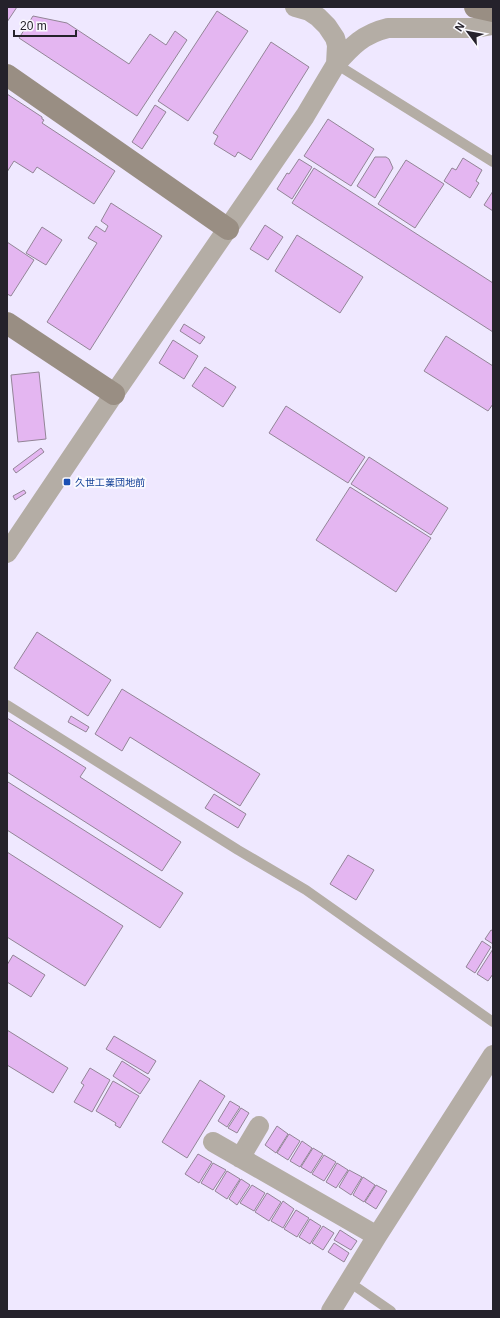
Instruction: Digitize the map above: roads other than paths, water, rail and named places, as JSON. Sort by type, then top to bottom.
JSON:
[{"type":"street","points":[[295,7],[309,11],[327,26],[335,38],[336,64]]},
{"type":"street","points":[[475,7],[493,11]]},
{"type":"street","points":[[7,553],[305,116],[336,64],[360,39],[376,30],[388,28],[475,28],[493,25]]},
{"type":"street","points":[[7,76],[228,229]]},
{"type":"street","points":[[7,323],[114,394]]},
{"type":"street","points":[[331,1311],[377,1236],[493,1055]]},
{"type":"street","points":[[240,1158],[259,1126]]},
{"type":"street","points":[[213,1142],[377,1236]]},
{"type":"lane","points":[[336,64],[493,162]]},
{"type":"lane","points":[[7,705],[238,850],[306,890],[493,1022]]},
{"type":"lane","points":[[349,1282],[391,1311]]},
{"type":"place","name":"久世工業団地前","points":[[67,482]]}]
